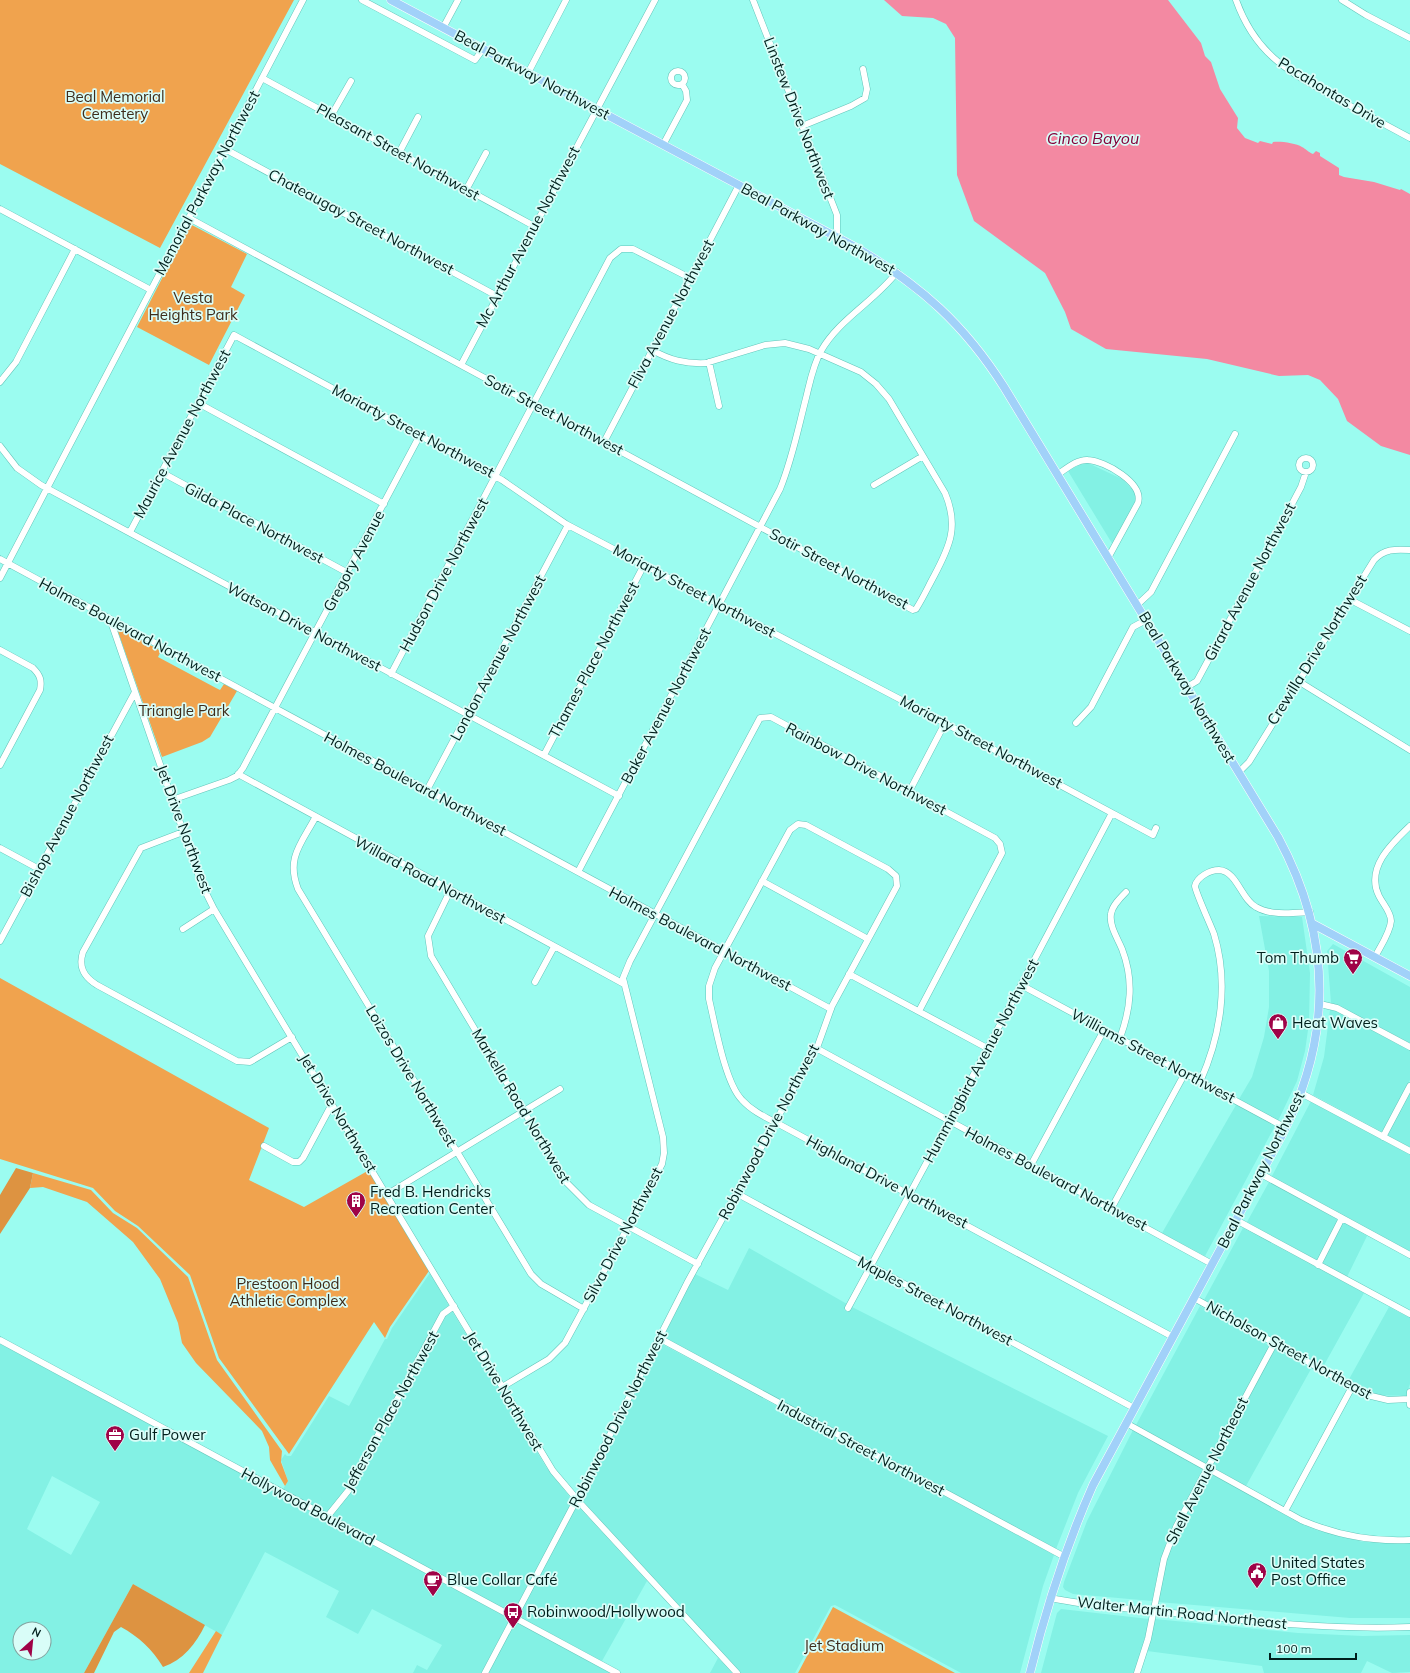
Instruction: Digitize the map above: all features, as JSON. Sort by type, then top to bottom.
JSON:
[{"type":"main road","name":"Beal Parkway Northwest","points":[[391,0],[837,237],[897,272],[930,298],[969,338],[994,372],[1058,475],[1239,772],[1288,856],[1310,912],[1318,963],[1320,1004],[1314,1048],[1301,1093],[1286,1128],[1093,1485],[1064,1556],[1050,1598],[1030,1673]]},
{"type":"main road","points":[[1313,924],[1410,976]]},
{"type":"street","name":"Memorial Parkway Northwest","points":[[0,578],[303,0]]},
{"type":"street","points":[[362,0],[475,60],[483,49]]},
{"type":"street","points":[[443,28],[458,0]]},
{"type":"street","points":[[528,73],[566,0]]},
{"type":"street","name":"Mc Arthur Avenue Northwest","points":[[461,365],[654,0]]},
{"type":"street","name":"Linstew Drive Northwest","points":[[753,0],[837,215],[837,237]]},
{"type":"street","name":"Pocahontas Drive","points":[[1236,0],[1249,29],[1260,44],[1284,68],[1410,138]]},
{"type":"street","points":[[1342,0],[1366,15],[1410,38]]},
{"type":"street","points":[[802,126],[851,106],[865,98],[867,89],[863,69]]},
{"type":"street","name":"Pleasant Street Northwest","points":[[262,78],[534,226]]},
{"type":"street","points":[[331,116],[351,81]]},
{"type":"street","points":[[663,145],[687,100],[686,91],[682,84]]},
{"type":"street","points":[[399,153],[418,117]]},
{"type":"street","name":"Chateaugay Street Northwest","points":[[225,149],[498,296]]},
{"type":"street","points":[[466,190],[486,153]]},
{"type":"street","name":"Fliva Avenue Northwest","points":[[604,442],[739,185]]},
{"type":"street","points":[[0,210],[151,290]]},
{"type":"street","name":"Sotir Street Northwest","points":[[188,218],[913,610],[918,606],[946,554],[953,527],[951,509],[945,493],[923,456]]},
{"type":"street","points":[[0,382],[16,362],[75,249]]},
{"type":"street","name":"Hudson Drive Northwest","points":[[391,674],[534,405],[610,258],[621,249],[632,249],[690,278]]},
{"type":"street","name":"Baker Avenue Northwest","points":[[578,872],[761,528],[785,477],[812,372],[819,354],[842,325],[889,284],[897,272]]},
{"type":"street","name":"Maurice Avenue Northwest","points":[[130,532],[234,335]]},
{"type":"street","name":"Moriarty Street Northwest","points":[[234,335],[496,476],[568,525],[945,723],[1153,835],[1156,828]]},
{"type":"street","points":[[652,350],[666,358],[682,362],[709,362],[775,344],[794,344],[861,372],[876,384],[889,400],[923,456],[874,486]]},
{"type":"street","points":[[709,362],[719,406]]},
{"type":"street","points":[[198,403],[384,504]]},
{"type":"street","points":[[1137,605],[1151,592],[1235,434]]},
{"type":"street","name":"Gregory Avenue","points":[[238,774],[247,763],[420,435]]},
{"type":"street","name":"Watson Drive Northwest","points":[[0,446],[8,458],[20,471],[48,488],[619,796]]},
{"type":"street","points":[[1058,475],[1078,462],[1089,460],[1124,476],[1138,491],[1140,496],[1138,503],[1108,558]]},
{"type":"street","name":"Gilda Place Northwest","points":[[161,472],[348,573]]},
{"type":"street","name":"Girard Avenue Northwest","points":[[1187,687],[1197,680],[1301,487],[1306,472]]},
{"type":"street","name":"London Avenue Northwest","points":[[427,790],[568,525]]},
{"type":"street","name":"Crewilla Drive Northwest","points":[[1239,772],[1249,762],[1349,599],[1378,555],[1388,550],[1410,550]]},
{"type":"street","name":"Holmes Boulevard Northwest","points":[[0,559],[830,1009]]},
{"type":"street","name":"Thames Place Northwest","points":[[544,755],[644,565]]},
{"type":"street","points":[[1349,599],[1410,631]]},
{"type":"street","name":"Jet Drive Northwest","points":[[110,619],[183,832],[203,887],[214,909],[454,1306],[548,1465],[577,1500],[737,1673]]},
{"type":"street","points":[[1076,723],[1091,706],[1133,627],[1146,620]]},
{"type":"street","points":[[0,650],[33,668],[37,672],[41,682],[40,690],[0,765]]},
{"type":"street","points":[[1298,681],[1410,750]]},
{"type":"street","name":"Bishop Avenue Northwest","points":[[0,941],[135,692]]},
{"type":"street","name":"Rainbow Drive Northwest","points":[[655,914],[760,718],[771,717],[995,838],[1000,844],[1002,854],[919,1011]]},
{"type":"street","points":[[909,792],[945,723]]},
{"type":"street","points":[[172,800],[229,780],[238,774]]},
{"type":"street","name":"Willard Road Northwest","points":[[238,774],[315,818],[624,984]]},
{"type":"street","name":"Hummingbird Avenue Northwest","points":[[848,1308],[910,1195],[1112,813]]},
{"type":"street","name":"Loizos Drive Northwest","points":[[315,818],[295,854],[293,865],[294,877],[298,889],[531,1274],[541,1284],[584,1309]]},
{"type":"street","name":"Robinwood Drive Northwest","points":[[485,1673],[577,1500],[698,1264],[816,1048],[830,1009],[897,886],[896,876],[888,870],[806,825],[798,824],[790,830],[724,951]]},
{"type":"street","points":[[1375,957],[1391,921],[1390,914],[1378,895],[1376,887],[1379,867],[1389,846],[1410,826]]},
{"type":"street","points":[[183,832],[141,848],[83,952],[81,963],[85,976],[97,985],[237,1061],[250,1062],[292,1037]]},
{"type":"street","points":[[0,848],[39,869]]},
{"type":"street","points":[[1200,1082],[1216,1036],[1222,994],[1218,949],[1205,910],[1196,892],[1198,880],[1210,871],[1223,871],[1231,876],[1249,902],[1256,907],[1276,912],[1310,912]]},
{"type":"street","points":[[762,881],[868,939]]},
{"type":"street","name":"Markella Road Northwest","points":[[450,891],[428,936],[431,956],[571,1188],[589,1205],[698,1264]]},
{"type":"street","points":[[1120,1038],[1128,1011],[1130,981],[1126,958],[1111,922],[1111,913],[1115,905],[1126,892]]},
{"type":"street","points":[[183,929],[214,909]]},
{"type":"street","name":"Silva Drive Northwest","points":[[502,1387],[552,1356],[565,1343],[662,1164],[664,1144],[623,978],[630,961],[655,914]]},
{"type":"street","points":[[535,982],[554,947]]},
{"type":"street","name":"Highland Drive Northwest","points":[[724,951],[712,976],[709,991],[712,1012],[729,1080],[737,1095],[746,1104],[775,1122],[1173,1337]]},
{"type":"street","points":[[849,974],[987,1048]]},
{"type":"street","name":"Williams Street Northwest","points":[[1021,985],[1286,1128]]},
{"type":"street","points":[[1320,1004],[1337,1008],[1410,1047]]},
{"type":"street","points":[[1031,1165],[1104,1030]]},
{"type":"street","name":"Holmes Boulevard Northwest","points":[[816,1048],[1212,1264]]},
{"type":"street","points":[[1111,1209],[1185,1073]]},
{"type":"street","points":[[1383,1136],[1410,1086]]},
{"type":"street","points":[[386,1195],[560,1089]]},
{"type":"street","points":[[1301,1093],[1410,1151]]},
{"type":"street","points":[[264,1146],[293,1162],[299,1162],[303,1158],[332,1104]]},
{"type":"street","points":[[1261,1174],[1410,1255]]},
{"type":"street","name":"Maples Street Northwest","points":[[736,1193],[1134,1408]]},
{"type":"street","points":[[1318,1264],[1342,1218]]},
{"type":"street","points":[[1236,1220],[1410,1314]]},
{"type":"street","name":"Nicholson Street Northeast","points":[[1194,1298],[1352,1387],[1377,1398],[1410,1402]]},
{"type":"street","name":"Jefferson Place Northwest","points":[[328,1517],[348,1491],[443,1314],[454,1306]]},
{"type":"street","name":"Industrial Street Northwest","points":[[659,1338],[1064,1556]]},
{"type":"street","name":"Hollywood Boulevard","points":[[0,1340],[617,1673]]},
{"type":"street","name":"Shell Avenue Northeast","points":[[1137,1673],[1148,1639],[1160,1576],[1169,1544],[1185,1508],[1274,1344]]},
{"type":"street","points":[[1285,1511],[1352,1387]]},
{"type":"street","points":[[1410,1392],[1410,1402]]},
{"type":"street","points":[[1126,1423],[1285,1511],[1318,1527],[1348,1536],[1375,1540],[1410,1540]]},
{"type":"street","name":"Walter Martin Road Northeast","points":[[1050,1598],[1154,1611],[1308,1626],[1410,1627]]},
{"type":"shaded area","points":[[1088,463],[1122,479],[1135,492],[1136,500],[1113,545],[1068,471],[1079,465]]},
{"type":"shaded area","points":[[1259,916],[1302,917],[1310,973],[1309,1023],[1305,1051],[1297,1081],[1278,1121],[1239,1099],[1252,1077],[1264,1037],[1269,1007],[1269,971]]},
{"type":"shaded area","points":[[1333,944],[1410,987],[1410,1043],[1338,1005],[1331,1003],[1327,951]]},
{"type":"shaded area","points":[[1330,1010],[1336,1011],[1410,1051],[1410,1080],[1382,1132],[1313,1095],[1324,1057]]},
{"type":"shaded area","points":[[1410,1092],[1410,1147],[1387,1135]]},
{"type":"shaded area","points":[[1311,1101],[1410,1155],[1410,1251],[1272,1176]]},
{"type":"shaded area","points":[[1236,1105],[1275,1126],[1205,1256],[1162,1233]]},
{"type":"shaded area","points":[[16,1168],[33,1173],[30,1188],[0,1234],[0,1195]]},
{"type":"shaded area","points":[[1269,1182],[1338,1220],[1317,1260],[1247,1222]]},
{"type":"shaded area","points":[[1343,1222],[1367,1236],[1347,1277],[1322,1263]]},
{"type":"shaded area","points":[[1243,1228],[1364,1293],[1323,1367],[1204,1300]]},
{"type":"shaded area","points":[[749,1248],[847,1304],[844,1310],[848,1312],[852,1307],[1108,1436],[1078,1493],[1056,1549],[663,1337],[695,1274],[728,1290]]},
{"type":"shaded area","points":[[430,1273],[449,1306],[441,1313],[346,1489],[327,1513],[283,1489],[288,1481],[281,1460],[285,1454],[287,1456],[291,1456],[329,1396],[349,1406],[385,1339],[387,1339],[392,1328]]},
{"type":"shaded area","points":[[1200,1306],[1270,1346],[1206,1464],[1136,1425]]},
{"type":"shaded area","points":[[1389,1307],[1410,1318],[1410,1384],[1406,1396],[1377,1395],[1348,1381]]},
{"type":"shaded area","points":[[452,1311],[546,1467],[573,1501],[513,1613],[332,1516],[350,1492],[446,1316]]},
{"type":"shaded area","points":[[660,1343],[1054,1555],[1043,1586],[1020,1673],[961,1673],[835,1605],[831,1606],[795,1673],[741,1673],[581,1499]]},
{"type":"shaded area","points":[[0,1344],[510,1619],[481,1673],[413,1673],[417,1665],[427,1670],[442,1645],[372,1609],[358,1634],[326,1617],[339,1591],[265,1552],[222,1635],[133,1584],[84,1673],[0,1673]],"holes":[[[52,1476],[100,1502],[71,1555],[27,1529]]]},
{"type":"shaded area","points":[[1275,1349],[1311,1369],[1246,1486],[1211,1466]]},
{"type":"shaded area","points":[[1133,1430],[1203,1469],[1173,1525],[1166,1543],[1152,1601],[1073,1594],[1065,1590],[1063,1587],[1064,1582],[1087,1521]]},
{"type":"shaded area","points":[[1208,1472],[1299,1523],[1316,1530],[1363,1542],[1410,1543],[1410,1618],[1350,1618],[1158,1602],[1167,1559],[1178,1528]]},
{"type":"shaded area","points":[[577,1505],[647,1581],[602,1661],[518,1616]]},
{"type":"shaded area","points":[[133,1584],[205,1625],[193,1645],[183,1656],[163,1667],[145,1644],[121,1627],[114,1632],[94,1673],[84,1673]]},
{"type":"shaded area","points":[[1061,1609],[1149,1619],[1145,1638],[1134,1673],[1041,1673],[1057,1613]]},
{"type":"shaded area","points":[[1155,1619],[1298,1633],[1363,1636],[1410,1635],[1410,1672],[1392,1673],[1367,1661],[1361,1673],[1264,1673],[1262,1666],[1147,1651]]},
{"type":"shaded area","points":[[515,1622],[610,1673],[488,1673]]},
{"type":"shaded area","points":[[718,1658],[732,1673],[710,1673]]},
{"type":"green space","name":"Beal Memorial Cemetery","points":[[0,0],[294,0],[160,248],[0,164]]},
{"type":"green space","name":"Vesta Heights Park","points":[[190,224],[247,254],[231,287],[245,295],[209,365],[137,327]]},
{"type":"green space","name":"Triangle Park","points":[[116,626],[161,651],[158,657],[220,690],[224,684],[237,691],[210,737],[202,742],[162,757]]},
{"type":"green space","name":"Prestoon Hood Athletic Complex","points":[[0,978],[269,1128],[249,1180],[304,1207],[371,1169],[431,1268],[390,1327],[385,1338],[374,1322],[289,1454],[219,1358],[190,1275],[138,1226],[115,1211],[93,1188],[0,1159]]},
{"type":"green space","points":[[33,1173],[91,1190],[113,1213],[137,1228],[188,1277],[217,1360],[282,1451],[281,1462],[288,1481],[285,1486],[270,1460],[269,1447],[262,1431],[196,1363],[182,1343],[178,1323],[160,1279],[133,1242],[87,1202],[43,1187],[30,1188]]},
{"type":"green space","name":"Jet Stadium","points":[[833,1607],[955,1673],[798,1673]]},
{"type":"green space","points":[[216,1631],[222,1635],[203,1673],[189,1673]]},
{"type":"water","name":"Cinco Bayou","points":[[884,0],[1168,0],[1201,43],[1205,56],[1211,62],[1220,89],[1238,118],[1237,128],[1245,138],[1258,143],[1260,141],[1272,144],[1273,142],[1292,143],[1313,154],[1316,151],[1320,153],[1320,156],[1339,168],[1339,175],[1401,189],[1410,194],[1410,455],[1381,446],[1347,421],[1338,399],[1320,380],[1308,375],[1279,376],[1207,359],[1106,349],[1071,329],[1065,312],[1045,273],[974,221],[957,175],[955,38],[946,24],[933,18],[902,16]]},
{"type":"place","name":"Tom Thumb","points":[[1353,975]]},
{"type":"place","name":"Heat Waves","points":[[1278,1040]]},
{"type":"place","name":"Fred B. Hendricks Recreation Center","points":[[356,1218]]},
{"type":"place","name":"Gulf Power","points":[[115,1452]]},
{"type":"place","name":"United States Post Office","points":[[1257,1589]]},
{"type":"place","name":"Blue Collar Café","points":[[433,1597]]},
{"type":"place","name":"Robinwood/Hollywood","points":[[513,1629]]}]
